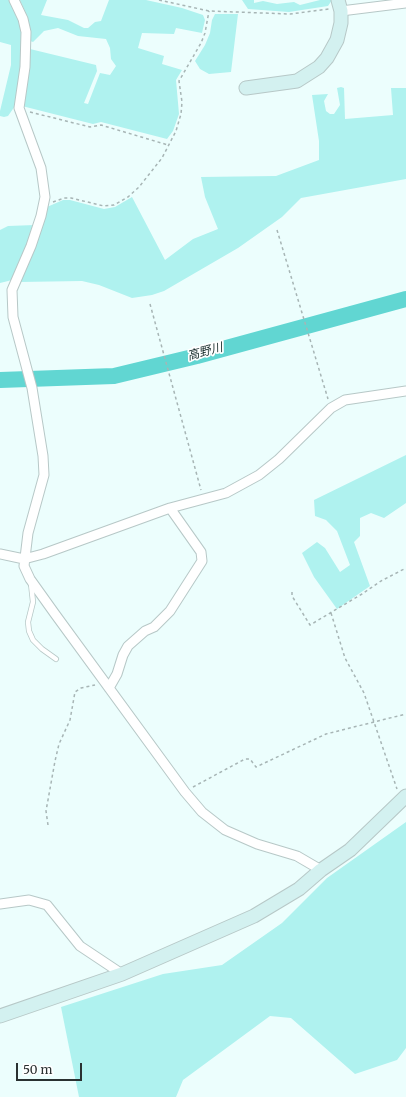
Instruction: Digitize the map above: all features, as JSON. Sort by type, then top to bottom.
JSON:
[{"type":"street","points":[[14,0],[23,19],[26,32],[25,67],[19,108],[41,168],[44,185],[44,206],[31,246],[12,290],[13,317],[32,388],[43,456],[44,475],[28,534],[24,566],[30,579],[185,792],[202,812],[225,830],[257,844],[297,856],[321,870]]},
{"type":"street","points":[[246,88],[298,81],[313,72],[327,58],[337,40],[341,23],[339,5],[406,3]]},
{"type":"street","points":[[0,554],[24,559],[43,554],[170,508],[226,493],[259,475],[280,459],[331,408],[345,400],[406,391]]},
{"type":"street","points":[[107,685],[117,674],[123,655],[128,646],[154,627],[170,611],[202,561],[201,552],[170,508]]},
{"type":"street","points":[[0,1016],[122,974],[254,916],[299,889],[321,870],[350,850],[403,798]]},
{"type":"street","points":[[0,904],[29,900],[47,905],[80,946],[122,974]]},
{"type":"lane","points":[[30,579],[33,602],[28,622],[30,631],[33,640],[42,649],[56,659]]},
{"type":"path","points":[[159,0],[209,11],[290,14],[326,9],[339,5]]},
{"type":"path","points":[[44,206],[64,198],[104,206],[114,205],[128,197],[139,187],[162,158],[176,131],[181,114],[182,102],[179,81],[201,43],[205,33],[209,11]]},
{"type":"path","points":[[28,111],[90,127],[101,125],[168,144]]},
{"type":"path","points":[[277,230],[331,408]]},
{"type":"path","points":[[150,304],[204,500]]},
{"type":"path","points":[[292,592],[292,596],[310,625],[380,581],[406,568]]},
{"type":"path","points":[[331,613],[345,658],[364,693],[403,798]]},
{"type":"path","points":[[48,825],[46,811],[55,761],[59,744],[70,720],[76,692],[81,688],[107,685]]},
{"type":"path","points":[[185,792],[245,760],[250,759],[256,767],[326,734],[406,714]]},
{"type":"shaded area","points":[[0,0],[9,0],[20,21],[22,32],[22,65],[15,106],[8,116],[4,117],[0,116],[0,111],[11,65],[11,45],[0,42]]},
{"type":"shaded area","points":[[20,0],[47,0],[41,15],[68,20],[84,28],[88,28],[95,22],[101,21],[109,0],[146,0],[182,8],[203,15],[205,20],[202,33],[176,28],[174,34],[142,33],[138,48],[164,56],[162,64],[182,70],[176,80],[179,114],[173,131],[167,139],[101,122],[93,124],[22,106],[30,49],[96,65],[97,71],[84,103],[88,104],[100,73],[110,75],[116,66],[111,59],[110,48],[106,39],[78,36],[58,28],[44,31],[33,42],[30,41],[27,16]]},
{"type":"shaded area","points":[[242,0],[254,0],[254,3],[263,1],[277,4],[294,2],[300,5],[320,0],[332,0],[328,6],[289,12],[248,9]]},
{"type":"shaded area","points":[[215,14],[238,14],[231,72],[209,74],[200,69],[195,61],[205,45]]},
{"type":"shaded area","points":[[337,88],[344,88],[345,119],[393,115],[391,88],[406,88],[406,179],[301,198],[282,217],[238,248],[164,291],[152,295],[132,298],[99,285],[82,281],[19,282],[47,207],[63,200],[70,200],[104,209],[115,207],[132,197],[165,260],[193,239],[218,229],[205,197],[201,177],[276,176],[319,160],[319,141],[312,95],[328,94],[324,101],[326,111],[330,114],[334,114],[340,105]]},
{"type":"shaded area","points":[[35,225],[12,280],[0,283],[0,230],[8,226]]},
{"type":"shaded area","points":[[406,455],[406,503],[384,518],[371,513],[360,518],[360,536],[354,542],[370,586],[337,609],[314,577],[302,553],[317,542],[325,548],[340,572],[350,565],[337,531],[326,520],[315,516],[314,500]]},
{"type":"shaded area","points":[[406,822],[406,1048],[397,1060],[355,1074],[291,1018],[270,1016],[183,1080],[176,1097],[79,1097],[61,1007],[163,974],[222,965],[282,923],[327,878]]},
{"type":"waterway","name":"高野川","points":[[0,380],[114,376],[197,356],[406,299]]}]
